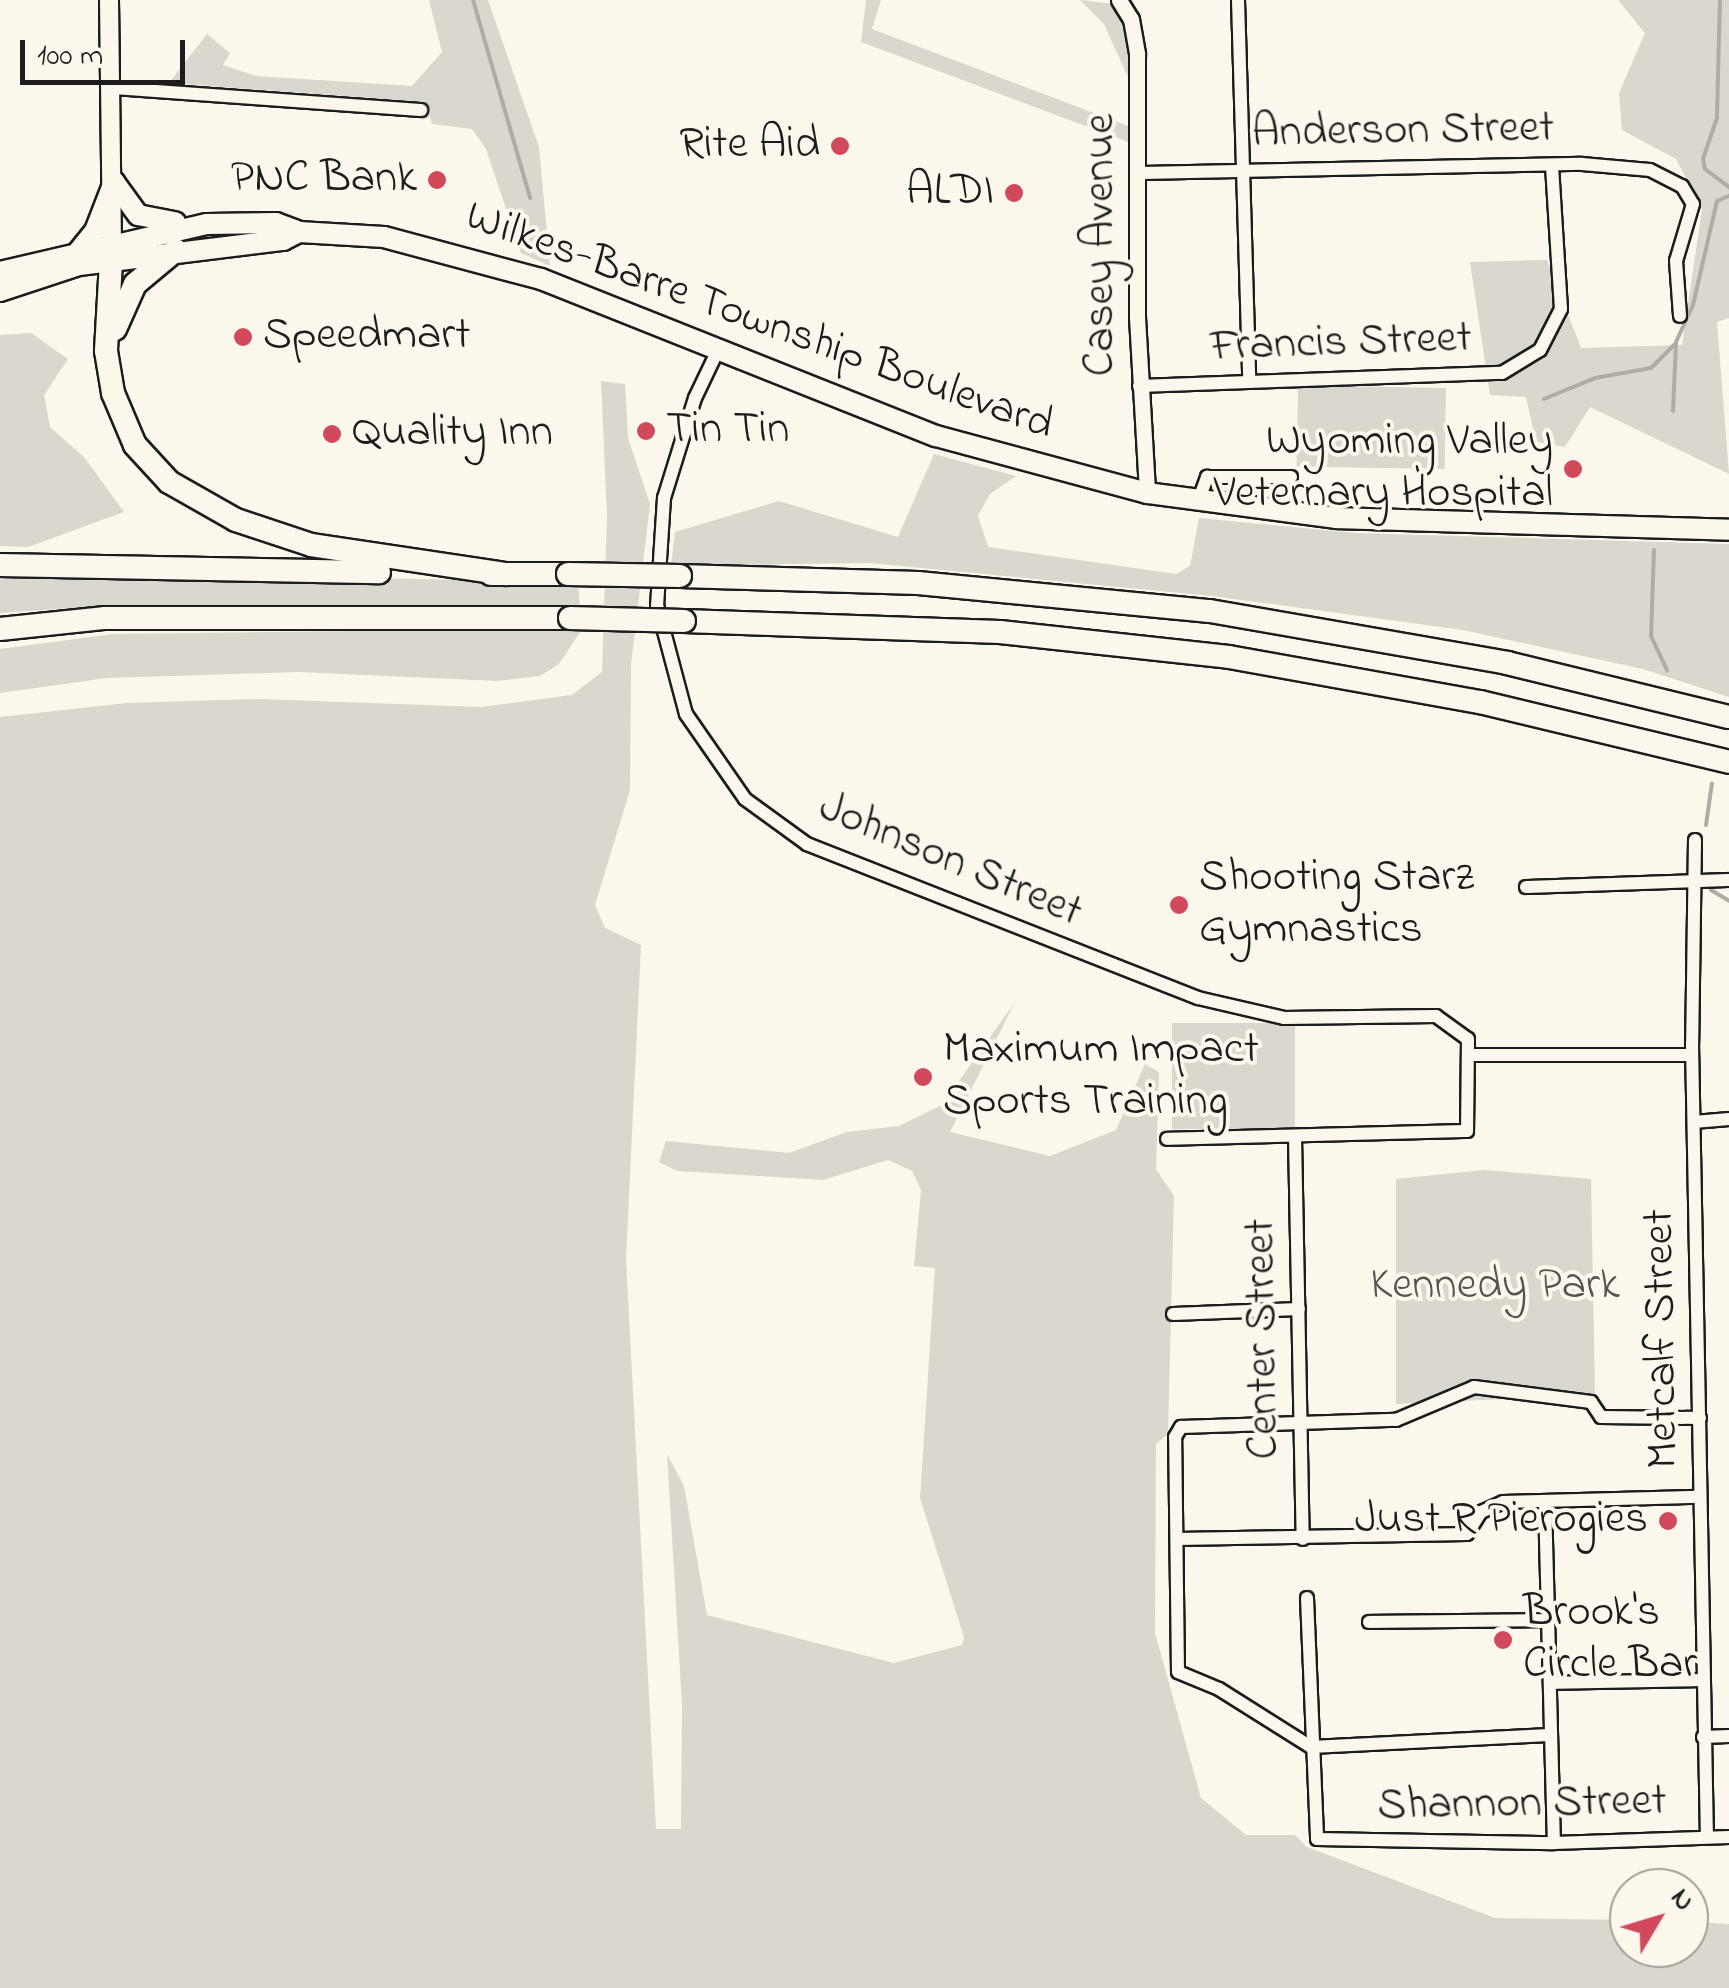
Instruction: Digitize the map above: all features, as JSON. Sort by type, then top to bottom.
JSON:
[{"type":"highway","points":[[106,351],[135,284],[176,250]]},
{"type":"highway","points":[[111,252],[106,351],[113,393],[135,445],[169,482],[204,505],[263,530],[354,556],[506,574]]},
{"type":"highway","points":[[0,565],[918,582],[1210,611],[1488,659],[1729,717]]},
{"type":"highway","points":[[0,630],[179,617],[570,618],[1000,632],[1229,657],[1480,702],[1729,762]]},
{"type":"main road","points":[[109,0],[114,182],[111,252]]},
{"type":"main road","points":[[114,182],[129,206],[149,220],[207,224]]},
{"type":"main road","points":[[78,252],[95,230],[114,182]]},
{"type":"main road","name":"Wilkes-Barre Township Boulevard","points":[[0,291],[207,224],[276,223],[299,232],[384,237],[455,251],[936,436],[1147,493],[1355,519],[1729,530]]},
{"type":"main road","name":"Wilkes-Barre Township Boulevard","points":[[0,272],[78,252],[176,250],[283,240],[299,232]]},
{"type":"street","name":"Casey Avenue","points":[[1119,0],[1136,36],[1142,173],[1139,386],[1147,493]]},
{"type":"street","points":[[1238,0],[1249,381]]},
{"type":"street","points":[[113,88],[421,110]]},
{"type":"street","name":"Anderson Street","points":[[1142,173],[1552,165],[1664,174],[1693,204],[1676,261],[1680,316]]},
{"type":"street","name":"Francis Street","points":[[1139,386],[1477,378],[1502,372],[1540,350],[1560,309],[1552,165]]},
{"type":"street","name":"Johnson Street","points":[[718,350],[695,398],[664,498],[657,605],[668,667],[686,714],[745,799],[807,844],[1198,998],[1284,1018],[1436,1016],[1468,1040],[1470,1055]]},
{"type":"street","points":[[1198,502],[1207,477],[1291,477]]},
{"type":"street","name":"Metcalf Street","points":[[1695,840],[1690,881],[1700,1418],[1700,1680],[1706,1837]]},
{"type":"street","points":[[1526,887],[1729,880]]},
{"type":"street","points":[[1166,1139],[1467,1131],[1470,1055],[1692,1054]]},
{"type":"street","points":[[1694,1122],[1729,1119]]},
{"type":"street","name":"Center Street","points":[[1295,1137],[1304,1539]]},
{"type":"street","points":[[1173,1314],[1299,1309]]},
{"type":"street","points":[[1549,1735],[1311,1746],[1219,1688],[1178,1672],[1175,1437],[1181,1427],[1410,1418],[1474,1387],[1591,1402],[1601,1418],[1700,1418]]},
{"type":"street","points":[[1177,1539],[1467,1534],[1491,1505],[1700,1497]]},
{"type":"street","points":[[1545,1502],[1554,1843]]},
{"type":"street","points":[[1307,1598],[1311,1746]]},
{"type":"street","points":[[1369,1622],[1550,1620]]},
{"type":"street","points":[[1550,1683],[1700,1680]]},
{"type":"street","points":[[1704,1737],[1729,1736]]},
{"type":"street","name":"Shannon Street","points":[[1311,1746],[1317,1839],[1554,1843],[1729,1836]]},
{"type":"green space","points":[[429,0],[488,0],[539,147],[550,266],[521,253],[486,149],[472,129],[432,124],[425,102],[169,83],[207,34],[230,53],[223,65],[256,76],[412,86],[442,52]]},
{"type":"green space","points":[[866,0],[881,0],[872,29],[1131,127],[1131,143],[861,42]]},
{"type":"green space","points":[[1080,0],[1114,4],[1128,32],[1131,84],[1104,24]]},
{"type":"green space","points":[[1618,0],[1729,0],[1729,318],[1717,322],[1729,474],[1590,407],[1565,447],[1536,442],[1526,397],[1490,395],[1470,262],[1547,260],[1581,348],[1682,345],[1702,209],[1676,159],[1622,130],[1619,93],[1645,33]]},
{"type":"green space","points":[[31,333],[68,359],[44,395],[50,427],[84,457],[124,512],[28,547],[0,546],[0,335]]},
{"type":"green space","points":[[601,381],[625,384],[628,438],[650,504],[631,665],[630,790],[595,905],[605,928],[641,945],[626,1259],[656,1829],[681,1829],[682,1704],[667,1454],[684,1486],[707,1615],[894,1663],[962,1645],[964,1637],[920,1498],[935,1268],[914,1266],[921,1190],[912,1171],[888,1160],[823,1180],[677,1171],[659,1162],[666,1141],[789,1153],[847,1132],[899,1126],[942,1105],[1015,1002],[950,1132],[1050,1156],[1116,1130],[1145,1064],[1159,1072],[1156,1169],[1174,1196],[1168,1434],[1156,1444],[1155,1633],[1201,1798],[1246,1835],[1295,1835],[1307,1847],[1495,1918],[1609,1920],[1609,1968],[1709,1968],[1709,1923],[1729,1924],[1729,1988],[0,1988],[0,717],[127,703],[259,699],[481,707],[572,695],[602,672],[607,515]]},
{"type":"green space","points":[[1298,385],[1446,388],[1445,469],[1297,466]]},
{"type":"green space","points":[[934,454],[1016,476],[990,494],[978,516],[988,547],[1176,574],[1190,566],[1199,518],[1355,533],[1729,544],[1729,697],[1643,669],[1463,630],[1212,596],[869,563],[671,566],[675,532],[779,501],[898,537]]},
{"type":"green space","points":[[0,571],[578,582],[580,609],[114,605],[0,613]]},
{"type":"green space","points":[[583,628],[559,664],[540,676],[497,681],[298,672],[107,678],[0,693],[0,649],[113,634]]},
{"type":"green space","points":[[1172,1023],[1295,1023],[1295,1129],[1172,1129]]},
{"type":"green space","name":"Kennedy Park","points":[[1484,1170],[1591,1179],[1595,1395],[1396,1404],[1396,1179]]},
{"type":"waterway","points":[[473,0],[530,198]]},
{"type":"waterway","points":[[1720,0],[1717,118],[1703,159],[1705,169],[1729,187]]},
{"type":"waterway","points":[[1673,411],[1676,342],[1693,305],[1717,201],[1729,196]]},
{"type":"waterway","points":[[1544,399],[1595,378],[1651,368],[1674,345]]},
{"type":"waterway","points":[[1654,550],[1651,636],[1667,670]]},
{"type":"waterway","points":[[1706,825],[1712,783]]},
{"type":"waterway","points":[[1711,890],[1729,901]]},
{"type":"place","name":"Rite Aid","points":[[840,146]]},
{"type":"place","name":"PNC Bank","points":[[437,180]]},
{"type":"place","name":"ALDI","points":[[1014,193]]},
{"type":"place","name":"Speedmart","points":[[243,337]]},
{"type":"place","name":"Tin Tin","points":[[646,431]]},
{"type":"place","name":"Quality Inn","points":[[332,434]]},
{"type":"place","name":"Wyoming Valley Veternary Hospital","points":[[1573,469]]},
{"type":"place","name":"Shooting Starz Gymnastics","points":[[1179,905]]},
{"type":"place","name":"Maximum Impact Sports Training","points":[[923,1077]]},
{"type":"place","name":"Just R Pierogies","points":[[1668,1521]]},
{"type":"place","name":"Brook's Circle Bar","points":[[1503,1640]]}]
